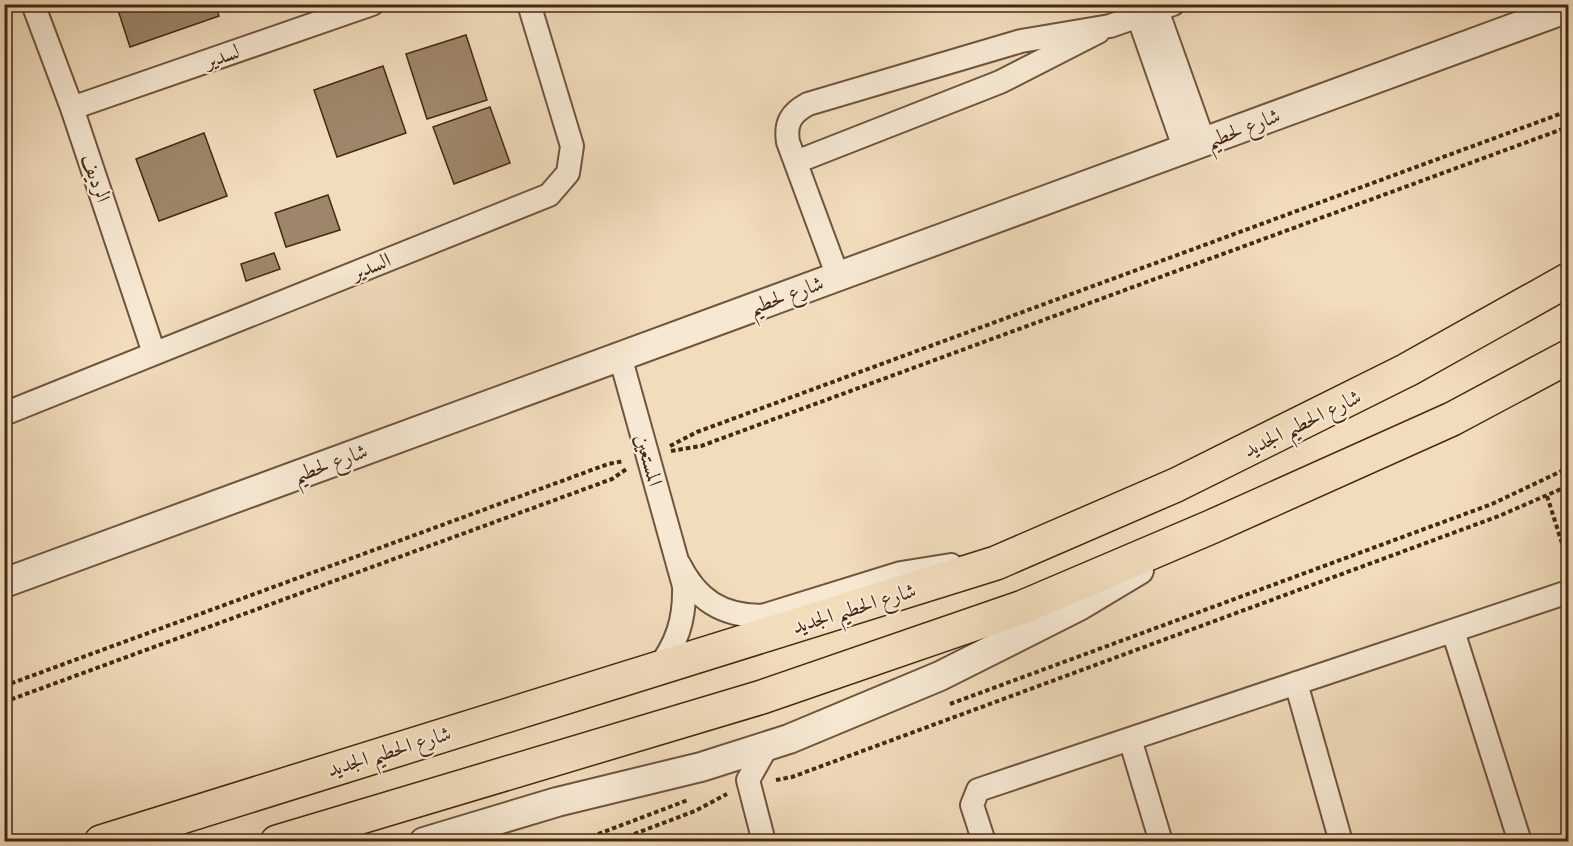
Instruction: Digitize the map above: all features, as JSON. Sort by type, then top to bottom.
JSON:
[{"type":"main road","name":"شارع الحطيم الجديد","points":[[101,842],[656,671],[996,563],[1176,485],[1407,370],[1569,280]]},
{"type":"main road","points":[[277,842],[762,698],[1023,607],[1211,527],[1452,419],[1569,357]]},
{"type":"street","name":"الرديف","points":[[33,4],[72,108],[154,353]]},
{"type":"street","name":"لسدير","points":[[72,108],[372,4]]},
{"type":"street","name":"السدير","points":[[4,414],[549,195],[568,173],[572,146],[529,4]]},
{"type":"street","name":"شارع لحطيم","points":[[4,583],[1569,8]]},
{"type":"street","points":[[796,162],[1000,82],[1110,26],[1156,10],[1195,146]]},
{"type":"street","points":[[838,277],[786,130],[789,118],[797,109],[1021,41],[1110,26]]},
{"type":"street","name":"المستعين","points":[[620,356],[680,564],[689,582],[703,598],[721,610],[741,616],[762,616],[901,573],[964,563],[996,563]]},
{"type":"street","points":[[424,842],[557,802],[701,767],[766,748],[940,676],[1079,606],[1211,527]]},
{"type":"street","name":"المستعين","points":[[656,671],[670,653],[680,632],[684,609],[680,564]]},
{"type":"street","points":[[984,842],[972,805],[978,790],[1569,592]]},
{"type":"street","points":[[1453,631],[1520,842]]},
{"type":"street","points":[[1296,683],[1341,842]]},
{"type":"street","points":[[1130,739],[1161,842]]},
{"type":"street","points":[[764,842],[757,780],[766,748]]},
{"type":"street","points":[[701,767],[757,780]]},
{"type":"path","points":[[667,447],[697,432],[1569,111]]},
{"type":"path","points":[[662,451],[701,446],[1569,127]]},
{"type":"path","points":[[4,686],[608,464],[634,461],[612,480],[4,702]]},
{"type":"path","points":[[942,708],[1492,504],[1569,468]]},
{"type":"path","points":[[757,780],[792,777],[1569,486]]},
{"type":"path","points":[[1547,496],[1569,562]]},
{"type":"path","points":[[613,842],[695,811],[716,798],[707,797]]},
{"type":"path","points":[[577,842],[691,799]]},
{"type":"building","points":[[116,4],[215,4],[219,16],[130,47]]},
{"type":"building","points":[[466,35],[487,100],[427,119],[406,54]]},
{"type":"building","points":[[383,66],[406,133],[337,157],[314,90]]},
{"type":"building","points":[[490,107],[510,163],[454,184],[433,127]]},
{"type":"building","points":[[204,133],[227,196],[159,221],[136,159]]},
{"type":"building","points":[[328,195],[340,230],[286,247],[275,213]]},
{"type":"building","points":[[274,253],[280,269],[246,281],[241,264]]}]
